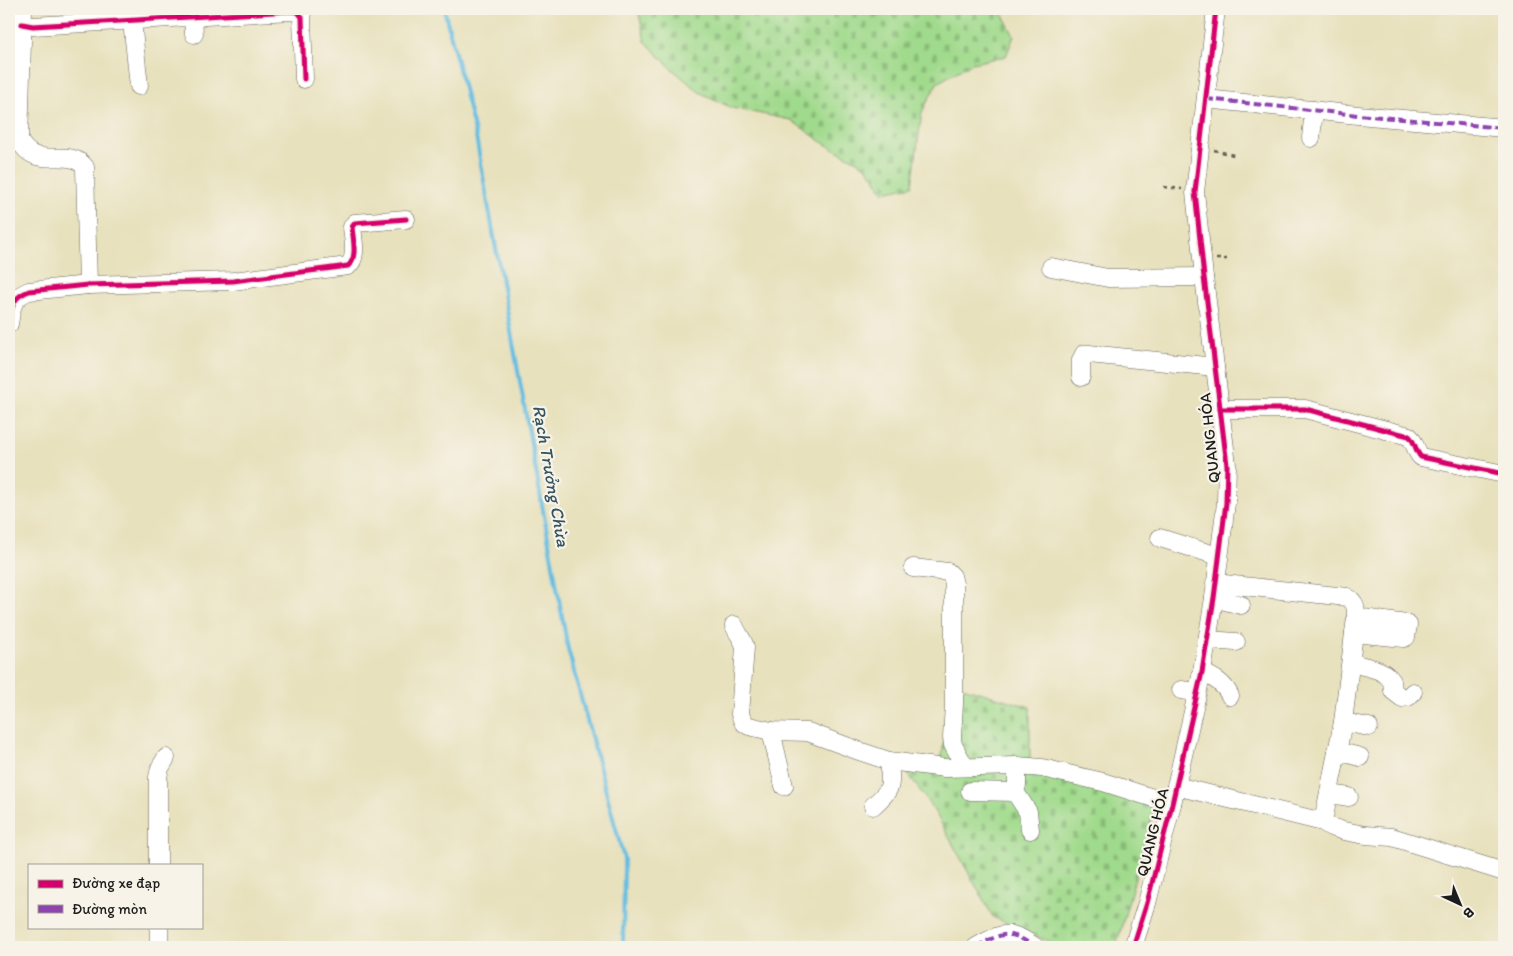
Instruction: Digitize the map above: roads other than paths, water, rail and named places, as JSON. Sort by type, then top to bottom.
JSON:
[{"type":"street","name":"QUANG HÓA","points":[[1133,947],[1147,903],[1176,786],[1189,691],[1202,672],[1207,640],[1210,589],[1218,556],[1227,482],[1195,192],[1216,9]]},
{"type":"street","points":[[23,16],[33,26],[132,21],[193,25],[216,12],[298,12],[302,18],[304,79]]},
{"type":"street","points":[[23,16],[20,140],[24,149],[31,154],[72,159],[80,161],[85,167],[88,285]]},
{"type":"street","points":[[132,21],[139,86]]},
{"type":"street","points":[[1206,98],[1314,110],[1357,121],[1504,128]]},
{"type":"street","points":[[1311,138],[1314,110]]},
{"type":"street","points":[[9,324],[13,302],[19,295],[29,292],[88,285],[233,280],[348,266],[354,258],[352,227],[356,223],[406,219]]},
{"type":"street","points":[[1050,267],[1108,278],[1204,277]]},
{"type":"street","points":[[1081,377],[1081,360],[1084,354],[1214,367]]},
{"type":"street","points":[[1220,409],[1267,408],[1315,411],[1409,436],[1414,441],[1417,452],[1422,457],[1504,474]]},
{"type":"street","points":[[1160,538],[1218,556]]},
{"type":"street","points":[[913,568],[948,572],[952,576],[954,584],[954,704],[952,738],[953,745],[966,767]]},
{"type":"street","points":[[1210,589],[1241,605]]},
{"type":"street","points":[[1210,589],[1347,597],[1353,600],[1356,605],[1343,722],[1323,822]]},
{"type":"street","points":[[734,624],[736,631],[744,641],[745,647],[740,714],[743,722],[749,726],[771,732],[808,732],[889,761],[928,767],[1017,766],[1042,768],[1103,782],[1172,804]]},
{"type":"street","points":[[1207,640],[1236,642]]},
{"type":"street","points":[[1351,662],[1361,666],[1376,668],[1384,673],[1392,681],[1393,691],[1402,698],[1408,697],[1413,692]]},
{"type":"street","points":[[1202,672],[1212,676],[1222,684],[1230,696]]},
{"type":"street","points":[[1343,722],[1369,727]]},
{"type":"street","points":[[771,732],[784,786]]},
{"type":"street","points":[[1337,751],[1360,756]]},
{"type":"street","points":[[158,864],[158,777],[160,768],[166,758]]},
{"type":"street","points":[[873,806],[888,793],[891,785],[889,761]]},
{"type":"street","points":[[1017,766],[1015,792],[1028,812],[1030,830]]},
{"type":"street","points":[[1176,786],[1323,822],[1344,831],[1365,835],[1392,836],[1504,872]]},
{"type":"street","points":[[970,791],[1015,792]]},
{"type":"street","points":[[1330,794],[1349,797]]},
{"type":"street","points":[[159,928],[159,947]]},
{"type":"street","points":[[976,947],[990,939],[1010,934],[1020,937],[1035,947]]},
{"type":"waterway","name":"Rạch Trưởng Chừa","points":[[444,9],[476,137],[568,649],[624,859],[623,947]]}]
